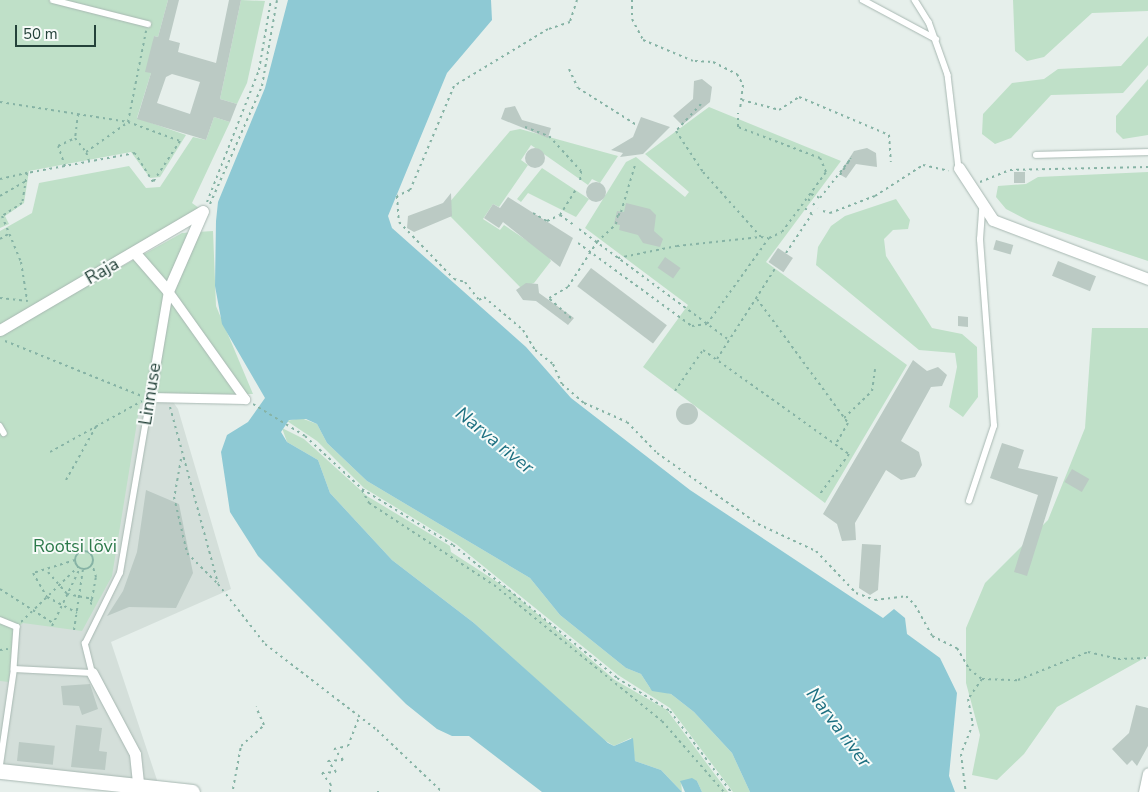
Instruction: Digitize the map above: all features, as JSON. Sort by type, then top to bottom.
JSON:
[{"type":"street","points":[[957,172],[982,210],[1005,226],[1148,279]]},
{"type":"street","name":"Raja","points":[[0,330],[135,253],[203,211]]},
{"type":"street","name":"Linnuse","points":[[150,397],[168,291],[203,211]]},
{"type":"street","points":[[135,253],[168,291],[246,399],[168,400],[150,397]]},
{"type":"street","name":"Linnuse","points":[[92,673],[135,754],[138,785]]},
{"type":"street","points":[[0,771],[192,792]]},
{"type":"street","points":[[1144,792],[1148,773]]},
{"type":"lane","points":[[53,0],[148,24]]},
{"type":"lane","points":[[863,0],[936,40]]},
{"type":"lane","points":[[915,0],[936,40],[948,75],[957,172]]},
{"type":"lane","points":[[1036,154],[1148,152]]},
{"type":"lane","points":[[969,501],[994,426],[980,240],[982,210]]},
{"type":"lane","name":"Linnuse","points":[[92,673],[86,644],[118,580],[150,397]]},
{"type":"lane","points":[[0,426],[4,433]]},
{"type":"lane","points":[[0,620],[16,627],[14,669],[0,765]]},
{"type":"lane","points":[[14,669],[92,673]]},
{"type":"path","points":[[203,211],[258,70],[271,0]]},
{"type":"path","points":[[203,211],[212,201],[262,86],[277,0]]},
{"type":"path","points":[[577,0],[570,22],[548,29],[454,86],[410,190],[397,196],[399,222],[454,279],[465,282],[479,300],[484,297],[523,330],[535,350],[553,364],[565,388],[584,403],[626,422],[657,452],[758,524],[816,551],[856,593],[875,600],[906,596],[932,636],[957,648],[969,669],[982,679],[1018,680],[1088,652],[1118,659],[1148,658]]},
{"type":"path","points":[[632,0],[632,19],[643,40],[694,61],[713,62],[737,74],[742,85],[740,108]]},
{"type":"path","points":[[86,152],[128,122],[148,24]]},
{"type":"path","points":[[569,69],[578,88],[638,126]]},
{"type":"path","points":[[742,100],[779,110],[799,97],[889,135],[891,162]]},
{"type":"path","points":[[0,102],[128,122],[180,141],[158,180],[153,182],[135,153],[0,179]]},
{"type":"path","points":[[701,104],[676,131],[703,172],[761,237]]},
{"type":"path","points":[[578,243],[692,326],[707,324],[769,238],[782,232],[826,172],[820,158],[738,127],[738,113]]},
{"type":"path","points":[[78,114],[75,138],[86,152],[90,161]]},
{"type":"path","points":[[525,127],[549,136],[581,171],[580,182]]},
{"type":"path","points":[[65,166],[58,146],[75,138]]},
{"type":"path","points":[[811,194],[820,198],[852,157],[840,174]]},
{"type":"path","points":[[621,212],[635,165]]},
{"type":"path","points":[[823,211],[830,213],[875,196],[923,165],[957,172],[978,182],[982,188]]},
{"type":"path","points":[[978,182],[1010,170],[1148,167]]},
{"type":"path","points":[[2,216],[22,203],[27,173]]},
{"type":"path","points":[[0,196],[26,181]]},
{"type":"path","points":[[534,213],[547,221],[560,216],[577,188]]},
{"type":"path","points":[[808,199],[818,208]]},
{"type":"path","points":[[786,253],[812,214],[802,206]]},
{"type":"path","points":[[0,211],[21,262],[27,301]]},
{"type":"path","points":[[571,318],[549,298],[568,287],[597,242],[613,226],[618,214],[624,216]]},
{"type":"path","points":[[560,216],[575,226]]},
{"type":"path","points":[[613,226],[618,225]]},
{"type":"path","points":[[579,229],[729,340]]},
{"type":"path","points":[[0,239],[10,232]]},
{"type":"path","points":[[618,258],[677,246],[761,237],[769,238]]},
{"type":"path","points":[[716,360],[776,268]]},
{"type":"path","points":[[0,298],[47,302]]},
{"type":"path","points":[[757,299],[848,424],[836,444]]},
{"type":"path","points":[[0,339],[150,397]]},
{"type":"path","points":[[675,391],[703,350],[836,444],[849,454],[820,494]]},
{"type":"path","points":[[844,418],[872,391],[875,368]]},
{"type":"path","points":[[50,452],[99,422],[150,397]]},
{"type":"path","points":[[168,400],[218,584]]},
{"type":"path","points":[[258,407],[289,426],[362,490],[453,545],[617,678],[670,711],[731,792]]},
{"type":"path","points":[[66,480],[99,422]]},
{"type":"path","points":[[182,456],[174,497],[187,553],[218,584],[265,644],[360,716],[442,792]]},
{"type":"path","points":[[362,490],[369,503],[494,585],[662,721],[724,792]]},
{"type":"path","points":[[48,572],[57,587],[68,594],[92,599],[96,577],[92,556],[84,551],[75,560],[48,572],[33,573],[46,597],[61,608],[77,613]]},
{"type":"path","points":[[75,560],[79,568],[83,569],[92,564]]},
{"type":"path","points":[[16,627],[79,568]]},
{"type":"path","points":[[52,626],[79,568]]},
{"type":"path","points":[[74,630],[83,569]]},
{"type":"path","points":[[0,589],[32,612],[54,623]]},
{"type":"path","points":[[966,792],[961,754],[973,724],[968,699],[982,679]]},
{"type":"path","points":[[233,789],[241,746],[264,725],[256,707]]},
{"type":"path","points":[[330,792],[331,785],[322,773],[336,772],[328,762],[343,760],[334,749],[348,746],[360,716]]},
{"type":"shaded area","points":[[87,280],[178,409],[231,589],[111,642],[158,783],[0,765],[0,330]]},
{"type":"green space","points":[[0,0],[168,0],[158,37],[154,36],[151,73],[137,118],[186,135],[160,177],[150,178],[131,152],[29,171],[24,203],[5,216],[9,224],[0,228]]},
{"type":"green space","points":[[241,0],[265,1],[247,83],[237,104],[220,99]]},
{"type":"green space","points":[[1013,0],[1148,0],[1148,11],[1092,13],[1044,57],[1027,61],[1015,51]]},
{"type":"green space","points":[[1148,36],[1148,65],[1123,93],[1051,95],[1011,138],[995,144],[982,134],[983,114],[1012,83],[1044,79],[1058,69],[1121,66]]},
{"type":"green space","points":[[1148,79],[1148,135],[1123,139],[1116,132],[1116,116]]},
{"type":"green space","points":[[709,107],[841,161],[766,262],[907,365],[825,503],[643,367],[688,305],[585,228],[626,162],[636,157],[685,197],[689,192],[645,154]]},
{"type":"green space","points":[[214,117],[230,122],[192,203],[203,211],[0,330],[0,231],[32,213],[39,183],[129,166],[146,188],[160,187],[193,137],[206,140]]},
{"type":"green space","points":[[520,129],[618,156],[600,183],[592,179],[588,185],[531,145],[521,160],[528,165],[499,207],[493,204],[483,219],[500,230],[504,225],[547,254],[551,261],[534,283],[521,288],[450,216],[448,204],[510,131]]},
{"type":"green space","points":[[542,168],[589,199],[576,217],[528,193],[521,202],[517,199]]},
{"type":"green space","points":[[1148,172],[1148,261],[1029,221],[1006,209],[996,197],[998,186],[1026,184],[1038,177]]},
{"type":"green space","points":[[896,199],[910,220],[908,229],[893,230],[884,239],[886,256],[932,328],[962,334],[977,347],[978,397],[963,417],[949,407],[957,367],[955,353],[919,350],[816,265],[818,247],[831,226],[845,216]]},
{"type":"green space","name":"Rootsi lõvi","points":[[213,231],[216,306],[253,394],[161,394],[140,404],[112,576],[82,631],[23,623],[13,631],[9,682],[0,681],[0,334],[182,233]]},
{"type":"green space","points":[[1092,328],[1148,328],[1148,656],[1057,707],[1024,754],[997,780],[972,775],[980,735],[966,683],[966,628],[985,583],[1048,520],[1085,428]]},
{"type":"green space","points":[[301,418],[317,424],[327,443],[367,481],[530,578],[560,615],[626,668],[641,674],[650,688],[671,694],[694,712],[732,753],[750,792],[733,792],[670,708],[618,675],[456,544],[364,488],[317,441],[287,421]]},
{"type":"green space","points":[[282,428],[304,439],[367,496],[450,546],[451,552],[508,589],[615,680],[667,710],[728,792],[702,792],[697,781],[681,781],[682,792],[661,770],[635,761],[631,738],[614,746],[601,738],[474,623],[392,560],[330,493],[318,460],[287,442]]},
{"type":"water","name":"Narva river","points":[[288,0],[491,0],[492,20],[447,73],[388,216],[392,228],[526,347],[571,398],[690,490],[883,618],[894,609],[905,618],[907,634],[940,658],[957,693],[949,776],[955,792],[750,792],[732,753],[694,712],[671,694],[652,691],[641,674],[626,668],[560,615],[530,578],[367,481],[327,443],[317,424],[306,419],[289,420],[281,432],[287,442],[318,460],[330,493],[392,560],[474,623],[608,743],[614,746],[633,738],[635,761],[661,770],[682,792],[542,792],[469,736],[452,736],[437,729],[406,704],[258,556],[230,512],[221,452],[227,435],[248,422],[265,398],[222,324],[215,286],[216,221],[218,202],[265,88]]},
{"type":"water","points":[[692,778],[697,781],[702,792],[685,792],[680,781]]},
{"type":"building","points":[[168,0],[179,0],[169,40],[180,43],[178,52],[216,63],[229,0],[241,0],[220,99],[237,104],[230,122],[214,117],[206,140],[137,119],[151,73],[145,72],[154,36],[158,37]],"holes":[[[172,74],[200,82],[190,114],[157,103],[166,77]]]},
{"type":"building","points":[[702,79],[712,87],[710,102],[682,125],[673,116],[693,99],[694,81]]},
{"type":"building","points":[[515,106],[522,120],[551,128],[548,138],[501,119],[505,108]]},
{"type":"building","points":[[641,117],[670,127],[643,154],[620,157],[623,153],[611,150],[633,137]]},
{"type":"building","points":[[535,148],[542,151],[545,158],[542,165],[535,168],[528,165],[525,158],[528,151]]},
{"type":"building","points":[[867,148],[876,153],[877,167],[856,164],[846,178],[839,174],[854,151]]},
{"type":"building","points":[[1014,172],[1025,172],[1025,183],[1014,183]]},
{"type":"building","points":[[596,182],[603,185],[606,192],[603,199],[596,202],[589,199],[586,192],[589,185]]},
{"type":"building","points":[[451,193],[452,216],[414,232],[407,228],[408,216],[443,203]]},
{"type":"building","points":[[508,197],[573,238],[560,267],[503,222],[499,228],[484,218],[493,204],[500,208]]},
{"type":"building","points":[[626,203],[650,209],[656,215],[654,231],[663,239],[660,247],[643,243],[638,235],[619,230],[620,225],[614,224],[617,211],[624,212]]},
{"type":"building","points":[[996,240],[1013,245],[1011,255],[993,250]]},
{"type":"building","points":[[778,248],[793,258],[783,272],[768,262]]},
{"type":"building","points":[[665,257],[681,268],[673,279],[658,268]]},
{"type":"building","points":[[1058,261],[1096,276],[1090,291],[1052,276]]},
{"type":"building","points":[[591,268],[667,325],[653,344],[577,286]]},
{"type":"building","points":[[526,283],[538,284],[539,293],[574,318],[568,325],[536,301],[523,300],[516,290]]},
{"type":"building","points":[[958,316],[968,317],[968,327],[958,326]]},
{"type":"building","points":[[913,360],[927,371],[938,367],[947,375],[942,386],[931,387],[901,441],[919,452],[922,465],[915,477],[901,480],[886,470],[855,523],[856,540],[842,541],[837,524],[823,514]]},
{"type":"building","points":[[687,403],[695,406],[698,414],[695,422],[687,425],[679,422],[676,414],[679,406]]},
{"type":"building","points":[[1002,443],[1024,450],[1018,468],[1058,477],[1027,576],[1014,572],[1038,495],[990,478]]},
{"type":"building","points":[[1072,469],[1089,479],[1082,492],[1064,482]]},
{"type":"building","points":[[146,490],[179,504],[193,573],[176,608],[129,607],[107,616],[123,591],[137,552]]},
{"type":"building","points":[[862,544],[881,545],[878,590],[870,595],[859,588]]},
{"type":"building","points":[[90,684],[98,709],[82,715],[79,706],[63,705],[61,686]]},
{"type":"building","points":[[1136,705],[1148,708],[1148,746],[1137,766],[1132,760],[1127,765],[1112,749],[1129,733]]},
{"type":"building","points":[[76,725],[102,728],[99,751],[107,752],[105,770],[71,767]]},
{"type":"building","points":[[19,742],[55,746],[53,765],[17,761]]}]
